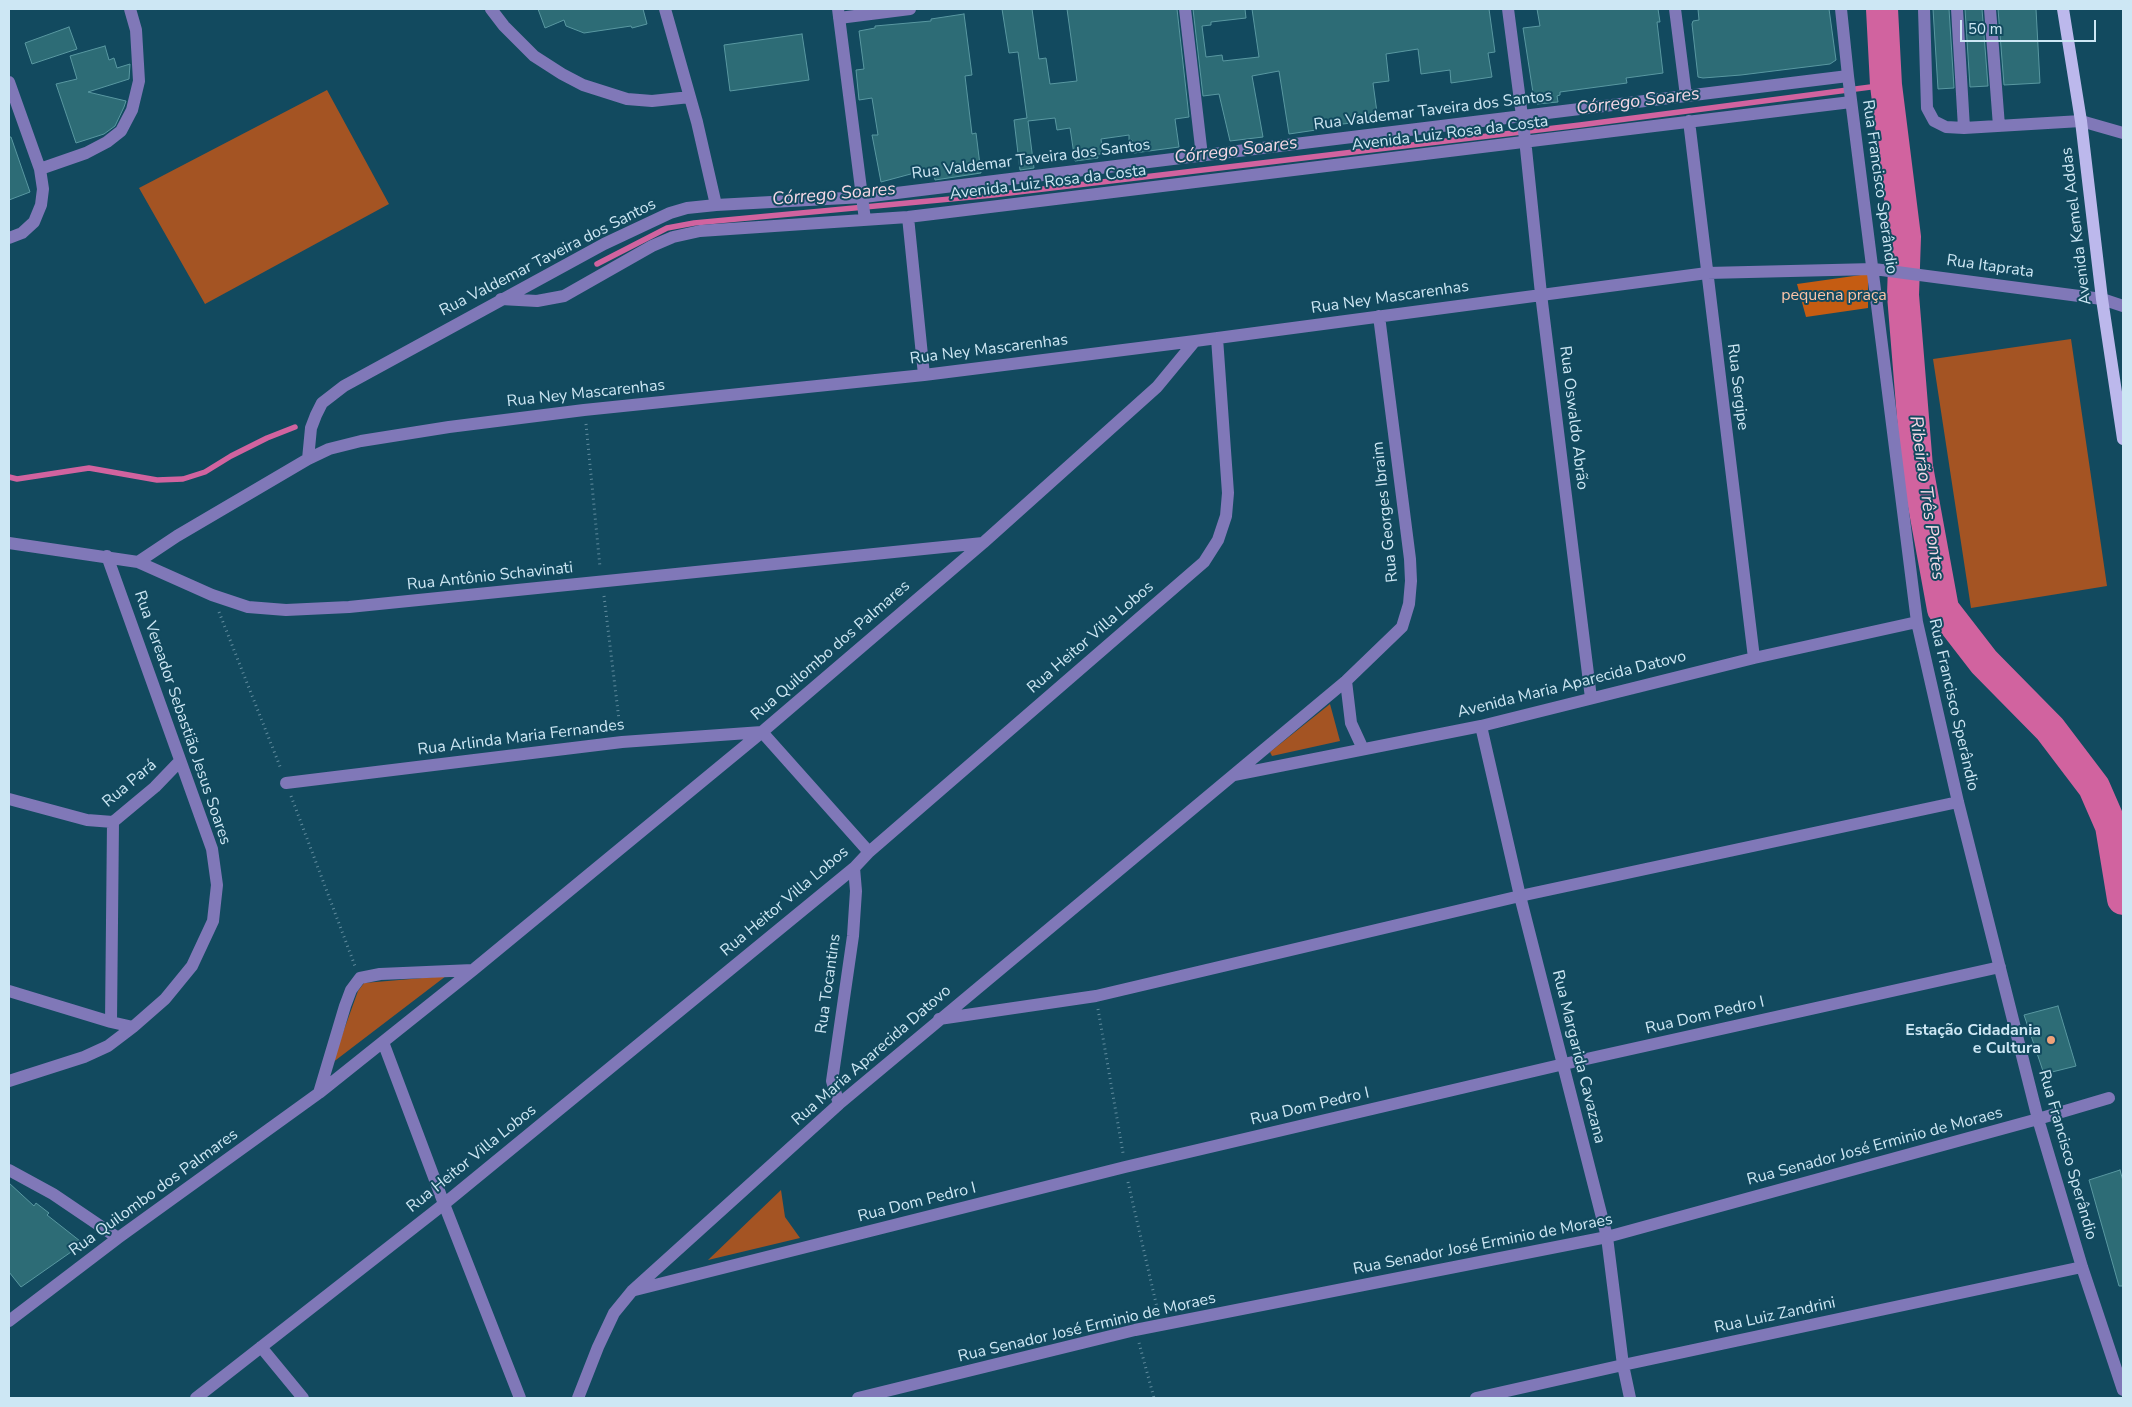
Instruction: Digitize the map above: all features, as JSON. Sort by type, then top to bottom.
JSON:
[{"type":"main road","name":"Avenida Kemel Addas","points":[[2063,9],[2081,121],[2102,299],[2123,439]]},
{"type":"street","points":[[40,169],[86,153],[107,142],[121,131],[132,110],[139,81],[136,30],[130,9]]},
{"type":"street","points":[[492,9],[504,26],[534,56],[562,74],[583,84],[627,99],[652,101],[690,96]]},
{"type":"street","points":[[665,9],[690,96],[716,204]]},
{"type":"street","points":[[865,218],[864,198],[838,14],[910,9]]},
{"type":"street","points":[[1185,9],[1202,156]]},
{"type":"street","name":"Rua Oswaldo Abrão","points":[[1508,9],[1591,698]]},
{"type":"street","points":[[1675,9],[1686,96]]},
{"type":"street","name":"Rua Francisco Sperândio","points":[[1841,9],[1848,79],[1874,269],[1917,622],[1958,802],[2038,1119],[2082,1267],[2123,1390]]},
{"type":"street","points":[[1924,9],[1926,94],[1930,116],[1934,122],[1940,125],[1964,128],[2081,121],[2123,133]]},
{"type":"street","points":[[1956,9],[1964,128]]},
{"type":"street","points":[[1990,9],[1999,126]]},
{"type":"street","name":"Rua Valdemar Taveira dos Santos","points":[[308,459],[311,428],[322,403],[331,394],[388,360],[604,244],[670,213],[716,204],[864,198],[1202,156],[1522,120],[1686,96],[1848,79]]},
{"type":"street","points":[[9,82],[40,169],[43,188],[41,205],[34,222],[22,233],[9,238]]},
{"type":"street","name":"Avenida Luiz Rosa da Costa","points":[[501,299],[542,301],[564,296],[652,246],[673,237],[700,230],[865,218],[908,217],[1689,121],[1851,98]]},
{"type":"street","name":"Rua Sergipe","points":[[1689,121],[1754,658]]},
{"type":"street","points":[[908,217],[924,375]]},
{"type":"street","name":"Rua Itaprata","points":[[1874,269],[2102,299],[2123,306]]},
{"type":"street","name":"Rua Ney Mascarenhas","points":[[138,562],[177,536],[308,459],[329,449],[360,441],[450,427],[584,410],[924,375],[1707,273],[1874,269]]},
{"type":"street","name":"Rua Georges Ibraim","points":[[1233,775],[1346,681],[1402,627],[1409,604],[1411,580],[1379,316]]},
{"type":"street","name":"Rua Heitor Villa Lobos","points":[[196,1398],[444,1204],[854,868],[869,852],[1204,562],[1218,540],[1226,516],[1228,493],[1217,338]]},
{"type":"street","name":"Rua Quilombo dos Palmares","points":[[9,1321],[118,1238],[319,1093],[473,970],[762,732],[983,543],[1157,387],[1195,341]]},
{"type":"street","name":"Rua Antônio Schavinati","points":[[9,543],[138,562],[212,595],[248,607],[286,610],[349,607],[983,543]]},
{"type":"street","name":"Rua Vereador Sebastião Jesus Soares","points":[[9,1081],[84,1057],[108,1046],[133,1027],[165,999],[192,966],[213,921],[217,885],[212,849],[107,556]]},
{"type":"street","name":"Avenida Maria Aparecida Datovo","points":[[1233,775],[1481,726],[1754,658],[1917,622]]},
{"type":"street","points":[[1346,681],[1351,723],[1363,749]]},
{"type":"street","name":"Rua Margarida Cavazana","points":[[1481,726],[1520,896],[1607,1237],[1622,1365],[1630,1398]]},
{"type":"street","points":[[762,732],[869,852]]},
{"type":"street","name":"Rua Arlinda Maria Fernandes","points":[[286,783],[622,742],[762,732]]},
{"type":"street","name":"Rua Pará","points":[[9,799],[86,820],[113,822],[155,786],[180,761]]},
{"type":"street","name":"Rua Maria Aparecida Datovo","points":[[578,1398],[614,1313],[632,1291],[839,1104],[1233,775]]},
{"type":"street","points":[[939,1019],[1096,996],[1520,896],[1958,802]]},
{"type":"street","points":[[111,1022],[113,822]]},
{"type":"street","name":"Rua Tocantins","points":[[839,1104],[832,1081],[853,936],[856,891],[854,868]]},
{"type":"street","name":"Rua Dom Pedro I","points":[[632,1291],[1125,1167],[1564,1064],[2000,967]]},
{"type":"street","points":[[319,1093],[345,1006],[351,990],[360,978],[380,974],[473,970]]},
{"type":"street","points":[[9,991],[133,1027]]},
{"type":"street","points":[[383,1042],[520,1398]]},
{"type":"street","name":"Rua Senador José Erminio de Moraes","points":[[858,1398],[913,1392],[1135,1330],[1607,1237],[2110,1098]]},
{"type":"street","points":[[9,1170],[53,1194],[118,1238]]},
{"type":"street","name":"Rua Luiz Zandrini","points":[[1476,1398],[2082,1267]]},
{"type":"street","points":[[262,1347],[303,1398]]},
{"type":"path","points":[[1096,996],[1125,1167],[1161,1326]]},
{"type":"path","points":[[1135,1330],[1154,1398]]},
{"type":"shaded area","points":[[327,90],[389,204],[205,304],[139,188]]},
{"type":"shaded area","points":[[2071,339],[2107,586],[1971,608],[1933,359]]},
{"type":"shaded area","points":[[1330,704],[1340,741],[1272,756],[1270,752]]},
{"type":"shaded area","points":[[446,976],[332,1063],[358,991],[364,983]]},
{"type":"shaded area","points":[[781,1190],[785,1217],[800,1238],[708,1260]]},
{"type":"green space","name":"pequena praça","points":[[1868,274],[1868,308],[1806,317],[1797,284]]},
{"type":"building","points":[[538,9],[643,9],[647,24],[632,28],[631,26],[584,33],[566,26],[564,20],[545,28]]},
{"type":"building","points":[[1002,9],[1032,9],[1039,59],[1046,58],[1050,84],[1077,81],[1067,9],[1177,9],[1189,117],[1175,119],[1179,147],[1134,153],[1132,140],[1129,141],[1129,135],[1101,139],[1103,154],[1097,154],[1098,158],[1075,161],[1070,128],[1057,130],[1055,118],[1028,121],[1034,168],[1020,170],[1014,120],[1027,118],[1018,52],[1009,53]]},
{"type":"building","points":[[1193,9],[1245,9],[1246,18],[1211,22],[1211,25],[1202,26],[1206,57],[1222,55],[1223,61],[1259,57],[1252,9],[1489,9],[1495,52],[1488,53],[1492,77],[1451,83],[1450,70],[1421,74],[1418,49],[1386,54],[1389,81],[1373,83],[1378,120],[1316,127],[1316,130],[1289,134],[1279,71],[1252,76],[1263,137],[1230,141],[1219,94],[1203,96]]},
{"type":"building","points":[[1537,9],[1658,9],[1660,22],[1657,22],[1663,73],[1626,78],[1627,83],[1560,92],[1560,95],[1557,96],[1558,102],[1537,104],[1534,99],[1523,28],[1540,26]]},
{"type":"building","points":[[1698,9],[1829,9],[1836,60],[1830,64],[1741,75],[1698,77],[1692,24],[1693,21],[1699,20]]},
{"type":"building","points":[[1933,9],[1949,9],[1954,88],[1938,89]]},
{"type":"building","points":[[1965,9],[1982,9],[1988,86],[1970,87]]},
{"type":"building","points":[[1998,9],[2036,9],[2040,83],[2004,85]]},
{"type":"building","points":[[964,14],[972,75],[965,76],[972,134],[976,133],[981,173],[935,180],[933,168],[881,182],[872,135],[878,135],[872,98],[859,100],[856,70],[864,69],[859,31],[875,28],[875,26],[931,21],[931,19]]},
{"type":"building","points":[[69,27],[77,49],[32,64],[25,43]]},
{"type":"building","points":[[802,34],[809,80],[730,91],[724,45]]},
{"type":"building","points":[[105,46],[109,60],[114,58],[117,68],[130,64],[129,79],[88,92],[126,101],[115,126],[104,134],[76,143],[56,84],[77,79],[70,56]]},
{"type":"building","points":[[9,137],[11,137],[30,192],[9,200]]},
{"type":"building","name":"Estação Cidadania e Cultura","points":[[2058,1006],[2076,1066],[2044,1074],[2024,1015]]},
{"type":"building","points":[[2120,1170],[2123,1181],[2123,1286],[2119,1286],[2089,1180]]},
{"type":"building","points":[[9,1183],[34,1206],[36,1203],[49,1213],[47,1215],[80,1241],[71,1252],[21,1287],[9,1272]]},
{"type":"waterway","name":"Ribeirão Três Pontes","points":[[1882,9],[1886,85],[1905,237],[1903,295],[1917,467],[1943,609],[1984,662],[2050,729],[2094,787],[2111,826],[2123,899]]},
{"type":"waterway","name":"Córrego Soares","points":[[597,264],[667,228],[694,223],[993,195],[1580,125],[1886,85]]},
{"type":"waterway","name":"Córrego Soares","points":[[9,477],[17,479],[89,468],[157,480],[183,479],[205,472],[231,456],[267,438],[295,427]]},
{"type":"place","name":"Estação Cidadania e Cultura","points":[[2051,1040]]}]
